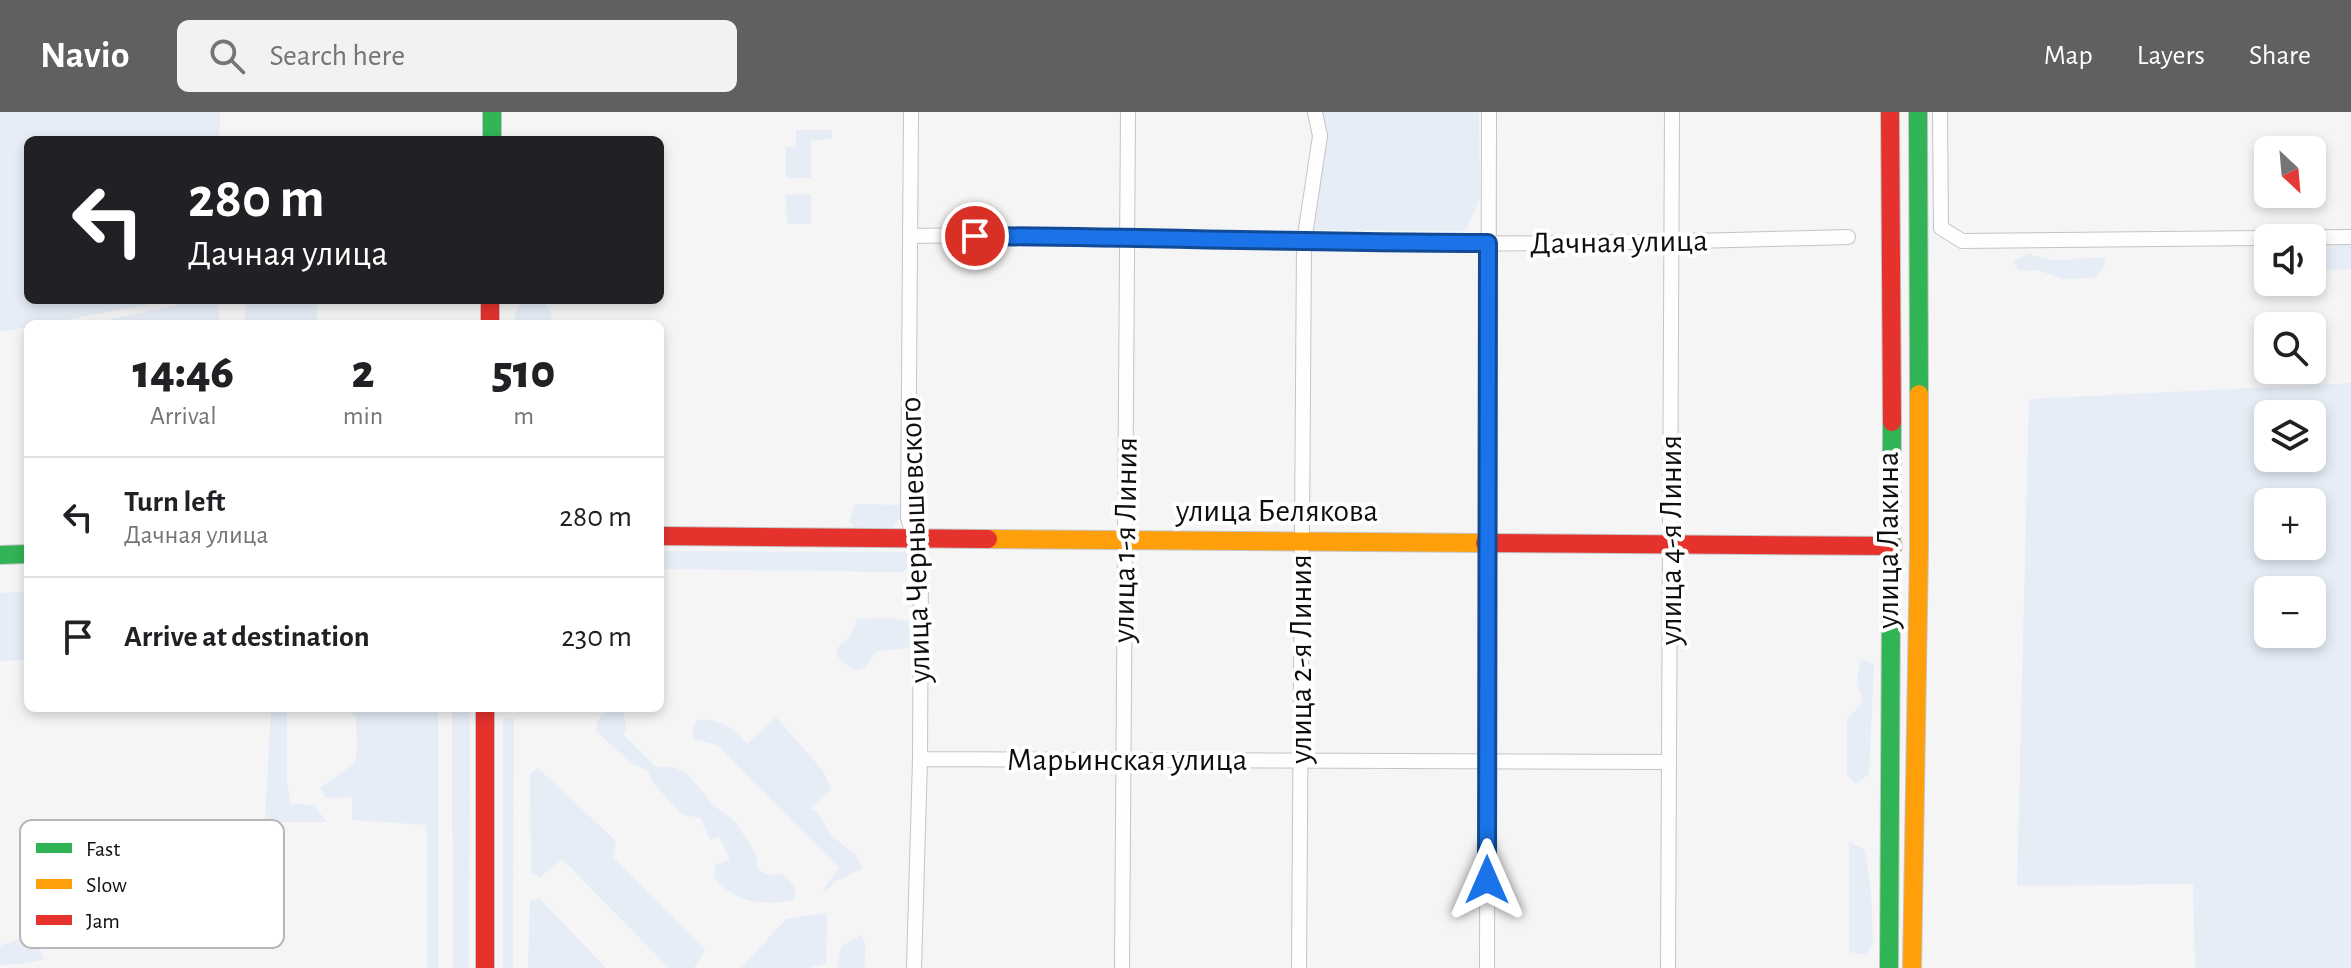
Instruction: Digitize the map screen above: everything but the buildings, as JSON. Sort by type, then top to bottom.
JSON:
[{"type":"main road","points":[[492,112],[492,136]]},
{"type":"main road","name":"улица Лакина","points":[[1889,968],[1893,546],[1890,112]]},
{"type":"main road","name":"улица Лакина","points":[[1912,968],[1919,547],[1918,112]]},
{"type":"main road","name":"улица Белякова","points":[[664,536],[1893,546]]},
{"type":"main road","points":[[0,555],[24,554]]},
{"type":"main road","points":[[485,712],[485,968]]},
{"type":"street","name":"улица Чернышевского","points":[[911,112],[908,518],[921,561],[920,759],[914,968]]},
{"type":"street","name":"улица 1-я Линия","points":[[1122,968],[1128,112]]},
{"type":"street","name":"улица 2-я Линия","points":[[1299,968],[1304,242],[1320,136],[1315,112]]},
{"type":"street","points":[[1487,968],[1489,112]]},
{"type":"street","name":"улица 4-я Линия","points":[[1668,968],[1672,112]]},
{"type":"street","points":[[1940,112],[1941,228],[1962,241],[2351,237]]},
{"type":"street","name":"Дачная улица","points":[[910,236],[1488,243],[1848,237]]},
{"type":"street","name":"Марьинская улица","points":[[920,759],[1669,762]]},
{"type":"shaded area","points":[[0,112],[220,112],[219,136],[24,136],[24,304],[150,304],[66,320],[24,320],[24,328],[0,332]]},
{"type":"shaded area","points":[[1319,112],[1479,112],[1480,197],[1466,231],[1313,230],[1326,145]]},
{"type":"shaded area","points":[[796,130],[832,130],[832,139],[811,140],[811,178],[786,178],[786,147],[796,147]]},
{"type":"shaded area","points":[[811,194],[811,224],[787,224],[786,195]]},
{"type":"shaded area","points":[[2351,245],[2351,269],[2326,270],[2326,248]]},
{"type":"shaded area","points":[[2029,253],[2057,260],[2106,258],[2105,266],[2094,278],[2063,279],[2037,270],[2019,271],[2013,262]]},
{"type":"shaded area","points":[[180,304],[218,304],[220,320],[108,320]]},
{"type":"shaded area","points":[[245,304],[317,304],[317,320],[245,320]]},
{"type":"shaded area","points":[[521,304],[546,304],[552,320],[515,320],[515,312]]},
{"type":"shaded area","points":[[2351,383],[2351,968],[2195,968],[2193,884],[2017,886],[2029,399]]},
{"type":"shaded area","points":[[855,504],[901,505],[900,517],[892,528],[856,528],[849,522]]},
{"type":"shaded area","points":[[664,551],[910,552],[915,564],[902,572],[664,569]]},
{"type":"shaded area","points":[[24,591],[24,660],[0,661],[0,593]]},
{"type":"shaded area","points":[[894,618],[910,622],[914,631],[909,647],[880,651],[866,667],[854,671],[838,657],[836,649],[850,637],[857,619]]},
{"type":"shaded area","points":[[1860,659],[1874,664],[1869,774],[1856,784],[1847,775],[1847,719],[1863,702],[1857,682]]},
{"type":"shaded area","points":[[271,712],[287,712],[287,782],[291,804],[314,805],[327,822],[265,820]]},
{"type":"shaded area","points":[[348,712],[438,712],[438,968],[427,968],[427,825],[352,820],[352,797],[325,798],[320,788],[354,764],[357,752],[356,716]]},
{"type":"shaded area","points":[[452,712],[470,712],[469,968],[453,968]]},
{"type":"shaded area","points":[[607,712],[623,712],[627,730],[623,734],[655,766],[687,773],[714,806],[734,820],[756,854],[758,870],[769,875],[782,874],[793,885],[795,899],[773,903],[751,901],[722,885],[714,876],[716,865],[730,860],[719,836],[710,840],[701,818],[682,815],[655,785],[647,770],[631,763],[595,730],[598,720]]},
{"type":"shaded area","points":[[776,717],[824,772],[831,790],[811,808],[832,836],[857,856],[862,869],[836,881],[824,893],[823,890],[839,868],[717,745],[694,739],[692,730],[697,720],[719,722],[747,744]]},
{"type":"shaded area","points":[[503,718],[514,718],[513,968],[503,968]]},
{"type":"shaded area","points":[[538,768],[616,841],[613,857],[705,950],[694,968],[669,968],[562,859],[540,877],[531,872],[530,774]]},
{"type":"shaded area","points":[[1849,842],[1865,850],[1871,892],[1873,944],[1866,955],[1849,952]]},
{"type":"shaded area","points":[[539,898],[606,968],[528,968],[530,900]]},
{"type":"shaded area","points":[[827,913],[826,963],[809,968],[741,968],[786,919]]},
{"type":"shaded area","points":[[862,935],[866,949],[864,968],[837,968],[841,946]]},
{"type":"shaded area","points":[[19,939],[20,948],[37,948],[45,959],[0,965],[0,946]]},
{"type":"traffic: fast","points":[[492,112],[492,136]]},
{"type":"traffic: fast","points":[[1918,112],[1919,394]]},
{"type":"traffic: fast","points":[[1889,968],[1892,422]]},
{"type":"traffic: fast","points":[[0,555],[24,554]]},
{"type":"traffic: slow","points":[[1912,968],[1919,394]]},
{"type":"traffic: slow","points":[[988,539],[1485,543]]},
{"type":"traffic: jam","points":[[1890,112],[1892,422]]},
{"type":"traffic: jam","points":[[490,304],[490,320]]},
{"type":"traffic: jam","points":[[664,536],[988,539]]},
{"type":"traffic: jam","points":[[1485,543],[1893,546]]},
{"type":"traffic: jam","points":[[485,712],[485,968]]},
{"type":"route","points":[[975,236],[1488,243],[1487,880]]}]
